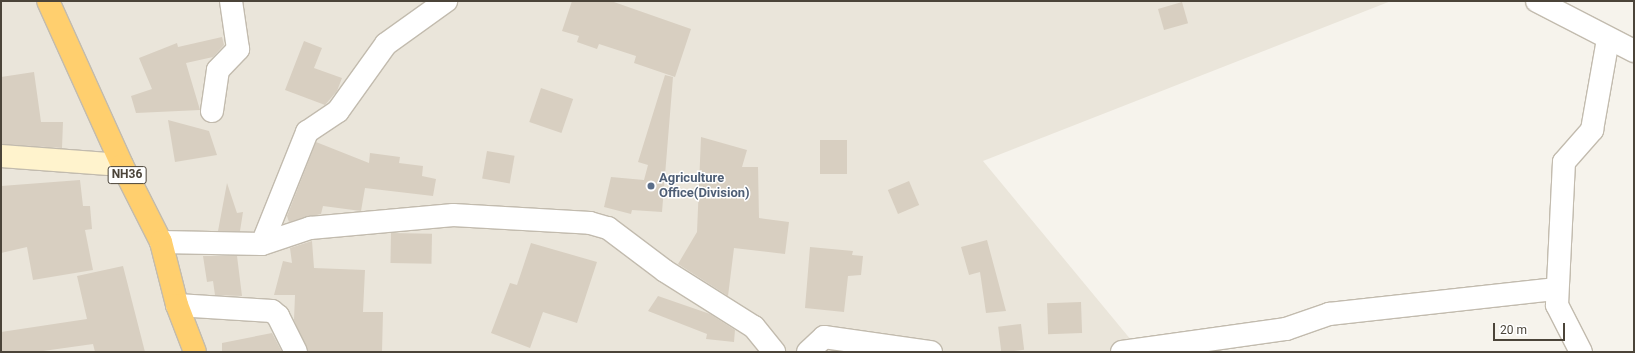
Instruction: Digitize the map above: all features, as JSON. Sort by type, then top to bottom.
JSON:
[{"type":"highway","name":"NH36","points":[[48,1],[122,165],[161,242],[177,305],[196,352]]},
{"type":"street","points":[[212,111],[218,70],[238,49],[231,1]]},
{"type":"street","points":[[262,244],[307,132],[338,111],[386,44],[446,1]]},
{"type":"street","points":[[1537,1],[1608,39],[1634,51]]},
{"type":"street","points":[[1581,352],[1557,305],[1564,162],[1592,130],[1608,39]]},
{"type":"street","points":[[1,156],[122,165]]},
{"type":"street","points":[[161,242],[262,244],[310,228],[453,215],[590,223],[608,228],[665,271],[754,327],[774,352]]},
{"type":"street","points":[[1122,352],[1286,329],[1329,314],[1558,289]]},
{"type":"street","points":[[177,305],[272,312],[278,316],[296,352]]},
{"type":"street","points":[[808,352],[824,337],[931,352]]},
{"type":"shaded area","points":[[1,1],[1391,1],[983,161],[1141,352],[1,352]]},
{"type":"building","points":[[572,1],[611,1],[691,29],[675,77],[634,63],[636,56],[599,44],[597,49],[577,42],[579,36],[562,31]]},
{"type":"building","points":[[1182,2],[1188,23],[1164,30],[1158,9]]},
{"type":"building","points":[[222,37],[224,45],[213,57],[186,63],[200,110],[136,113],[131,96],[152,89],[139,58],[177,43],[178,47]]},
{"type":"building","points":[[304,41],[322,48],[314,68],[342,78],[337,91],[325,105],[285,90]]},
{"type":"building","points":[[34,72],[41,122],[63,122],[62,148],[1,144],[1,77]]},
{"type":"building","points":[[665,75],[673,77],[662,212],[632,210],[631,214],[604,207],[611,177],[644,180],[648,165],[638,162]]},
{"type":"building","points":[[541,88],[573,99],[561,133],[529,122]]},
{"type":"building","points":[[168,120],[209,131],[217,155],[175,162]]},
{"type":"building","points":[[701,137],[747,150],[742,167],[758,167],[759,218],[789,222],[785,254],[734,248],[728,296],[678,264],[697,232]]},
{"type":"building","points":[[820,140],[847,140],[847,174],[820,174]]},
{"type":"building","points":[[316,142],[369,163],[370,153],[400,157],[399,163],[423,166],[422,176],[436,179],[433,196],[365,188],[361,211],[323,206],[321,214],[289,222],[287,216]]},
{"type":"building","points":[[487,151],[515,156],[510,183],[482,179]]},
{"type":"building","points":[[80,180],[83,206],[90,206],[92,229],[85,230],[93,270],[33,280],[27,247],[1,253],[1,186]]},
{"type":"building","points":[[909,181],[919,205],[898,214],[888,190]]},
{"type":"building","points":[[227,183],[237,213],[243,212],[240,231],[218,231]]},
{"type":"building","points":[[391,233],[432,234],[431,264],[390,263]]},
{"type":"building","points":[[987,240],[1006,311],[986,313],[980,272],[969,275],[961,247]]},
{"type":"building","points":[[312,241],[314,268],[365,270],[363,312],[383,312],[382,352],[308,352],[294,320],[295,295],[274,295],[283,261],[292,263],[290,248]]},
{"type":"building","points":[[531,243],[597,262],[577,323],[543,312],[530,348],[491,333],[510,283],[517,285]]},
{"type":"building","points":[[810,247],[853,251],[852,255],[863,256],[861,275],[848,276],[844,312],[805,308]]},
{"type":"building","points":[[203,256],[237,256],[242,296],[215,295],[213,281],[207,282]]},
{"type":"building","points":[[123,266],[145,352],[95,352],[93,344],[36,352],[1,352],[1,332],[87,319],[77,276]]},
{"type":"building","points":[[658,296],[710,314],[735,330],[734,342],[706,339],[707,334],[648,311]]},
{"type":"building","points":[[1081,302],[1082,333],[1048,334],[1047,303]]},
{"type":"building","points":[[1021,324],[1024,350],[1001,352],[998,327]]},
{"type":"building","points":[[272,333],[282,352],[222,352],[222,343]]},
{"type":"place","name":"Agriculture Office(Division)","points":[[651,186]]}]
